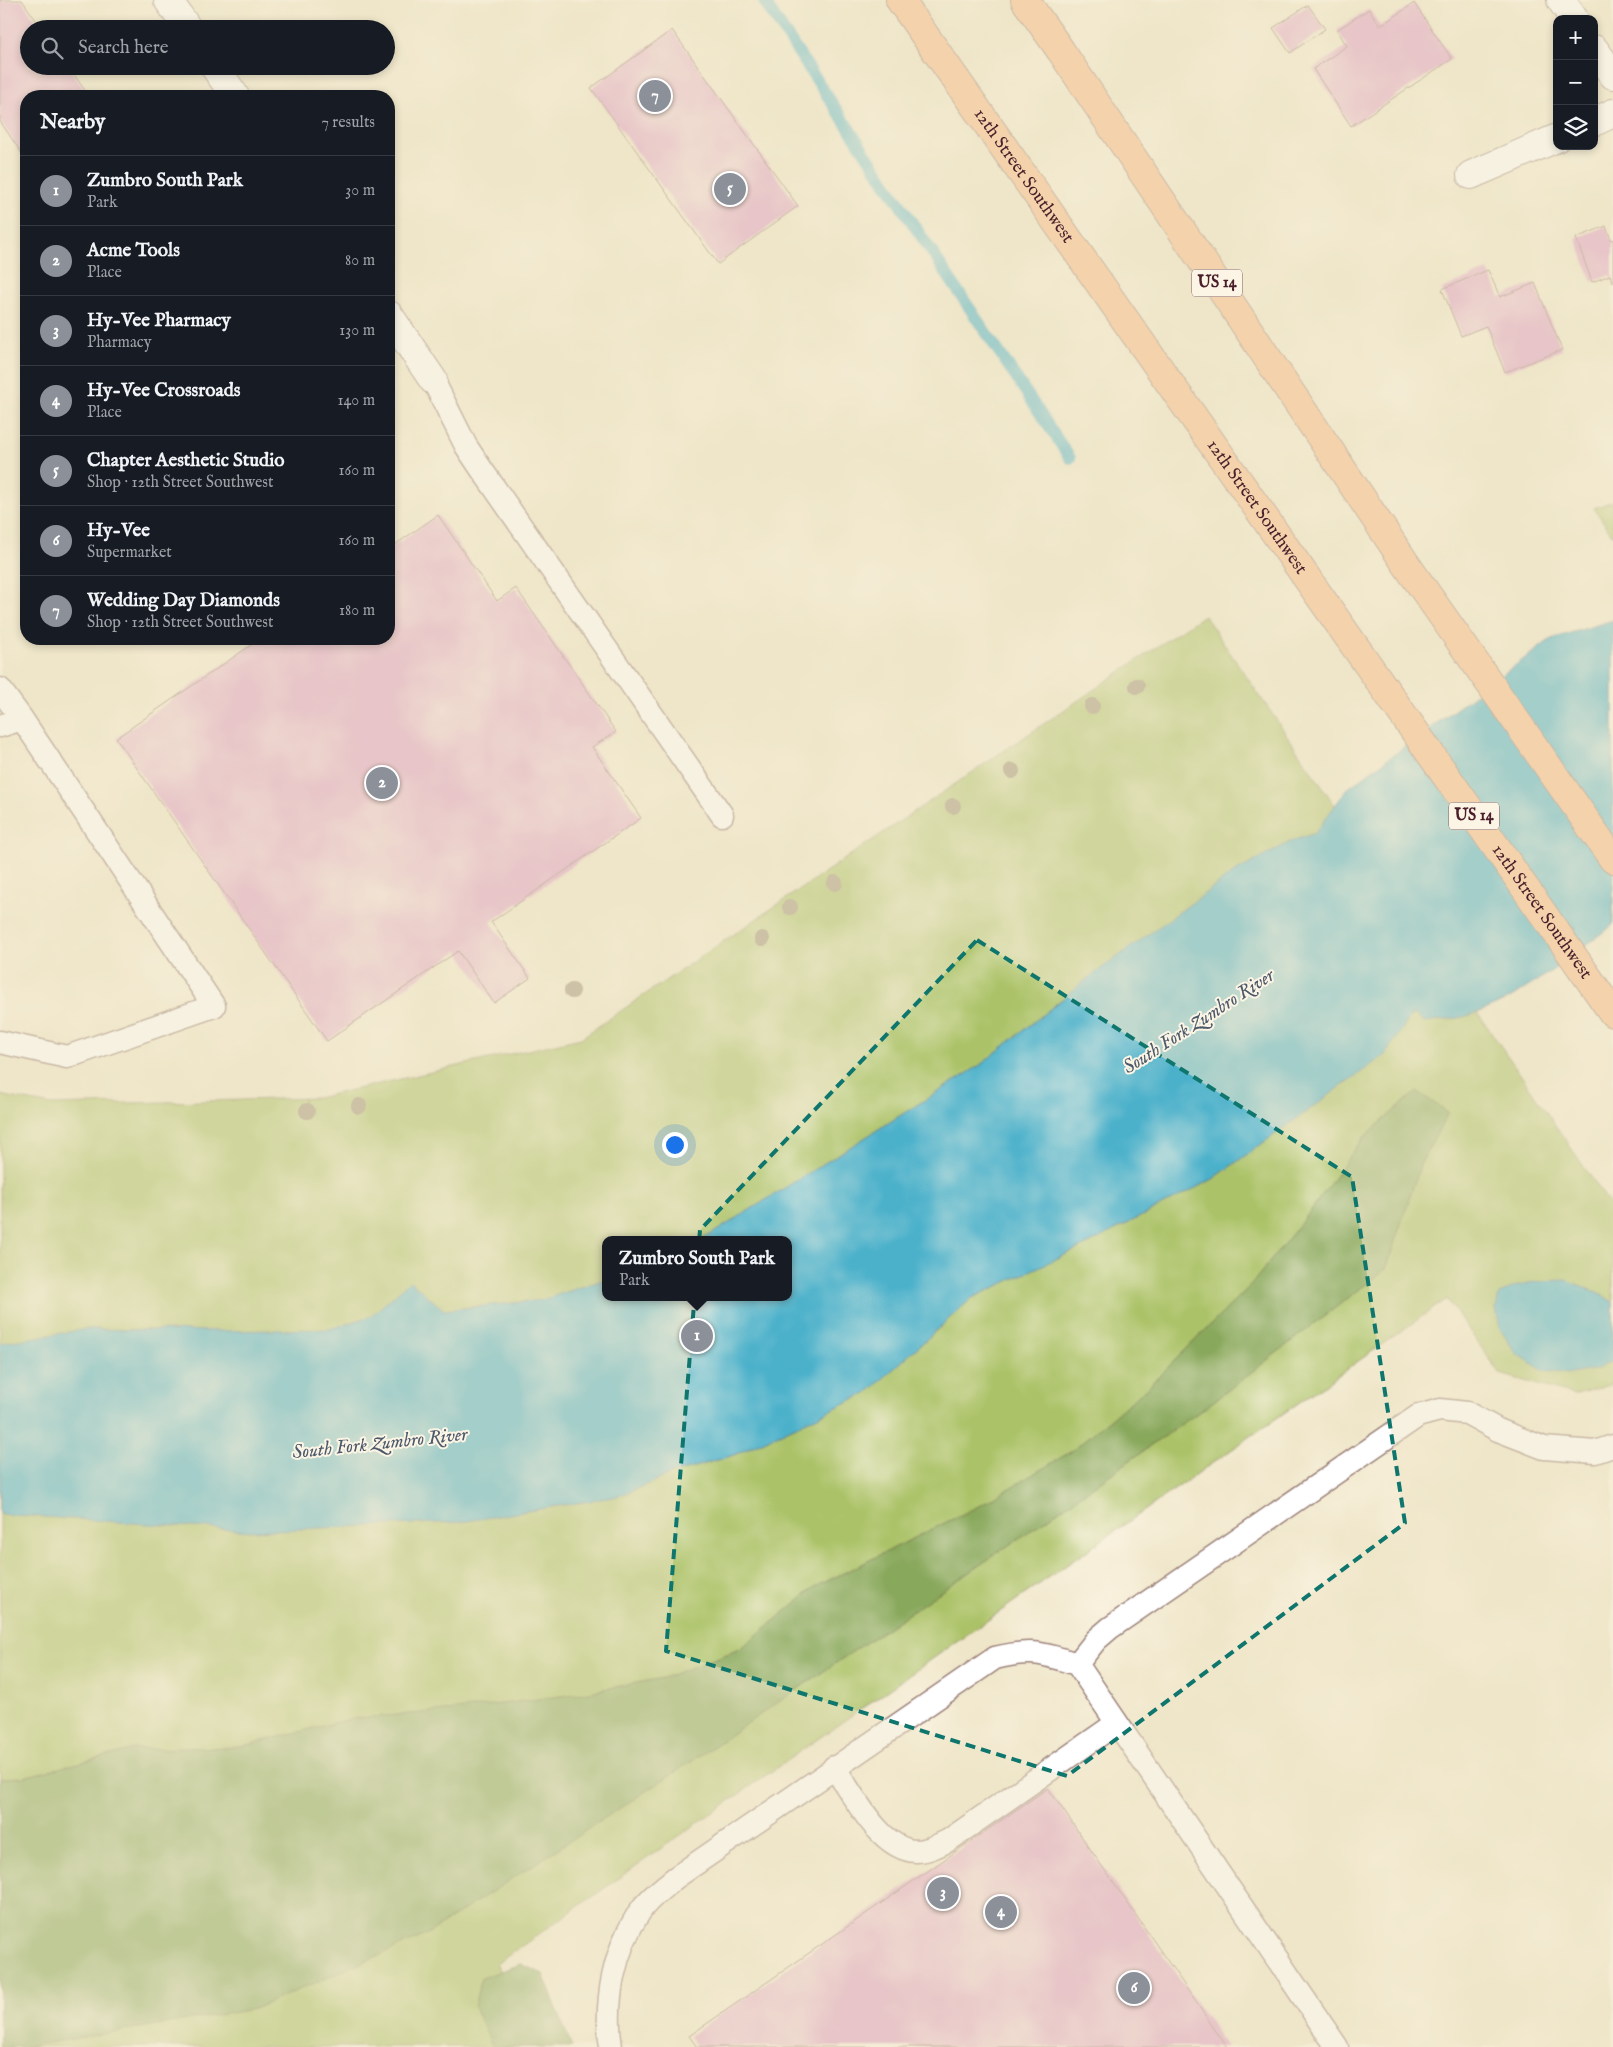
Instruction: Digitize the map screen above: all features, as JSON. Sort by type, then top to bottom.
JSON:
[{"type":"main road","name":"12th Street Southwest","points":[[900,0],[1613,1013]]},
{"type":"main road","name":"US 14","points":[[1024,0],[1408,567],[1613,859]]},
{"type":"street","points":[[168,0],[182,20]]},
{"type":"street","points":[[1561,0],[1571,15]]},
{"type":"street","points":[[1598,54],[1613,75]]},
{"type":"street","points":[[220,75],[231,90]]},
{"type":"street","points":[[1598,120],[1613,114]]},
{"type":"street","points":[[1471,175],[1553,140]]},
{"type":"street","points":[[395,324],[433,380]]},
{"type":"lane","points":[[433,380],[466,446],[722,815]]},
{"type":"lane","points":[[0,689],[214,1006],[66,1056],[0,1042]]},
{"type":"lane","points":[[0,726],[22,719]]},
{"type":"lane","points":[[1076,1664],[1096,1640],[1110,1628],[1418,1416],[1440,1410],[1467,1413],[1498,1430],[1544,1448],[1595,1452],[1613,1446]]},
{"type":"lane","points":[[611,2047],[608,2028],[610,1986],[622,1946],[641,1908],[674,1878],[995,1658],[1021,1652],[1044,1653],[1076,1664],[1338,2047]]},
{"type":"lane","points":[[834,1767],[879,1833],[899,1848],[916,1851],[934,1848],[949,1840],[1117,1723]]},
{"type":"highlighted area","points":[[977,940],[1352,1177],[1405,1523],[1067,1776],[666,1651],[700,1230]]},
{"type":"green space","points":[[1613,501],[1613,536],[1594,508]]},
{"type":"green space","points":[[1204,615],[1613,1209],[1613,1384],[1573,1395],[1500,1374],[1447,1299],[496,1964],[552,2047],[0,2047],[0,1095],[51,1105],[317,1098],[581,1038]]},
{"type":"green space","points":[[1417,1091],[1448,1113],[1421,1163],[1386,1269],[1206,1407],[1037,1526],[689,1763],[424,1936],[254,2009],[23,2047],[0,2047],[0,1778],[23,1777],[134,1749],[239,1747],[350,1719],[456,1710],[583,1693],[663,1678],[740,1649],[815,1587],[981,1505],[1072,1451],[1146,1389],[1251,1285],[1309,1213],[1363,1138]]},
{"type":"green space","points":[[521,1964],[543,1974],[572,2047],[493,2047],[474,2007],[481,1978]]},
{"type":"water","name":"South Fork Zumbro River","points":[[1613,620],[1613,925],[1522,991],[1483,1011],[1458,1018],[1424,1022],[1413,1013],[1385,1055],[1213,1179],[1088,1244],[972,1298],[867,1393],[734,1455],[672,1474],[619,1496],[461,1522],[252,1531],[0,1514],[0,1343],[87,1329],[218,1331],[330,1329],[371,1316],[410,1281],[444,1310],[542,1300],[602,1280],[602,1301],[792,1301],[792,1236],[708,1236],[979,1066],[1087,979],[1233,873],[1292,841],[1315,833],[1347,789],[1551,639]]},
{"type":"water","points":[[1566,1280],[1597,1292],[1613,1302],[1613,1360],[1598,1369],[1571,1374],[1544,1371],[1516,1353],[1500,1329],[1496,1309],[1499,1295],[1523,1284]]},
{"type":"building","points":[[0,0],[22,0],[36,20],[20,20],[20,75],[74,75],[85,90],[20,90],[20,151],[0,121]]},
{"type":"building","points":[[1414,3],[1452,59],[1351,126],[1313,69],[1347,46],[1337,30],[1369,9],[1380,26]]},
{"type":"building","points":[[1308,5],[1325,29],[1290,53],[1273,28]]},
{"type":"building","points":[[672,30],[798,206],[718,264],[591,88]]},
{"type":"building","points":[[1606,226],[1611,240],[1613,239],[1613,283],[1610,275],[1592,282],[1576,238]]},
{"type":"building","points":[[1488,270],[1500,297],[1535,283],[1562,350],[1505,372],[1486,326],[1461,336],[1442,289]]},
{"type":"building","points":[[438,515],[497,601],[516,588],[616,732],[592,747],[641,818],[491,922],[530,978],[494,1003],[458,951],[327,1041],[116,738],[251,645],[395,645],[395,545]]},
{"type":"building","points":[[1048,1788],[1227,2047],[697,2047],[689,2036]]},
{"type":"waterway","points":[[763,0],[1070,458]]},
{"type":"place","name":"Wedding Day Diamonds","points":[[655,96]]},
{"type":"place","name":"Chapter Aesthetic Studio","points":[[730,189]]},
{"type":"place","name":"Acme Tools","points":[[382,783]]},
{"type":"place","name":"Zumbro South Park","points":[[697,1336]]},
{"type":"place","name":"Hy-Vee Pharmacy","points":[[943,1893]]},
{"type":"place","name":"Hy-Vee Crossroads","points":[[1001,1912]]},
{"type":"place","name":"Hy-Vee","points":[[1134,1988]]}]
